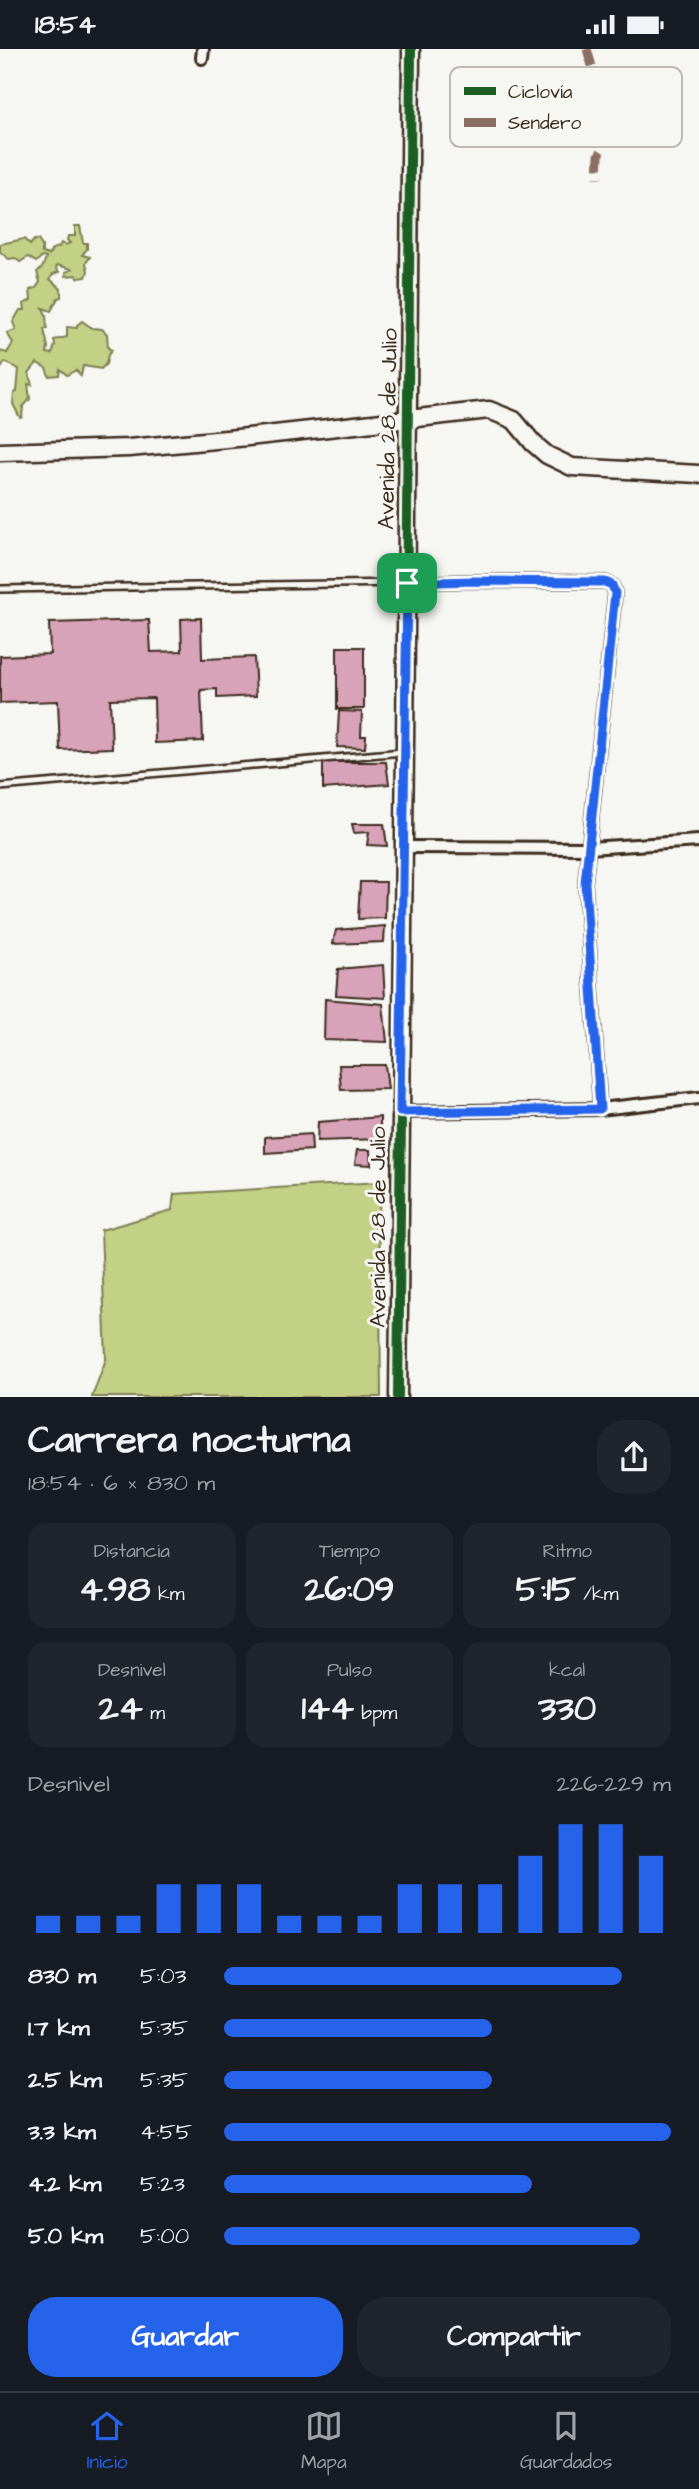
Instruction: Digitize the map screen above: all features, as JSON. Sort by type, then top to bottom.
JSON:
[{"type":"street","name":"Avenida 28 de Julio","points":[[398,1397],[403,752],[410,419],[411,49]]},
{"type":"street","points":[[0,452],[129,448],[489,410],[514,420],[547,455],[572,467],[699,474]]},
{"type":"street","points":[[407,583],[605,582],[612,585],[615,593],[585,883],[600,1109]]},
{"type":"street","points":[[402,847],[588,848],[699,841]]},
{"type":"street","points":[[400,1112],[600,1109],[699,1098]]},
{"type":"lane","points":[[0,589],[407,583]]},
{"type":"lane","points":[[0,786],[403,752]]},
{"type":"green space","points":[[75,226],[80,226],[83,243],[87,243],[87,249],[82,255],[90,257],[86,263],[88,271],[86,277],[66,276],[66,272],[72,269],[57,265],[59,272],[53,274],[50,279],[61,289],[61,297],[51,311],[43,308],[46,315],[47,329],[44,329],[47,353],[52,354],[54,340],[67,337],[67,327],[77,328],[82,321],[92,328],[102,329],[107,334],[108,348],[112,350],[101,369],[83,366],[81,376],[76,370],[67,375],[60,369],[59,375],[49,376],[46,368],[37,363],[29,373],[32,385],[28,384],[30,399],[23,407],[20,418],[13,404],[19,369],[5,362],[0,370],[0,351],[7,353],[13,343],[7,333],[16,330],[13,322],[20,310],[25,310],[24,304],[31,300],[30,290],[36,288],[40,282],[37,272],[46,258],[42,257],[36,262],[28,257],[20,262],[15,258],[9,259],[0,252],[0,244],[24,239],[30,245],[34,240],[38,240],[42,253],[49,255],[52,249],[59,247],[61,243],[70,243],[68,236],[75,236]]},
{"type":"green space","points":[[379,1182],[381,1397],[92,1397],[106,1359],[101,1230],[172,1210],[174,1194]]},
{"type":"building","points":[[201,618],[202,659],[254,657],[256,696],[217,698],[217,689],[201,690],[203,741],[155,743],[154,698],[110,699],[112,748],[60,750],[58,701],[0,703],[0,656],[50,654],[49,623],[149,620],[151,652],[182,651],[181,619]]},
{"type":"building","points":[[337,647],[364,647],[364,709],[337,709]]},
{"type":"building","points":[[339,711],[362,712],[361,736],[366,736],[365,748],[337,747]]},
{"type":"building","points":[[323,762],[386,762],[389,784],[323,789]]},
{"type":"building","points":[[352,824],[384,824],[387,846],[367,845],[369,832],[354,833]]},
{"type":"building","points":[[360,882],[386,882],[385,918],[358,919]]},
{"type":"building","points":[[385,926],[384,942],[333,944],[336,930]]},
{"type":"building","points":[[383,965],[385,998],[336,995],[338,969]]},
{"type":"building","points":[[325,999],[383,1004],[387,1042],[324,1040]]},
{"type":"building","points":[[339,1065],[385,1065],[388,1089],[341,1090]]},
{"type":"building","points":[[380,1117],[380,1139],[317,1141],[318,1122]]},
{"type":"building","points":[[311,1134],[312,1150],[265,1153],[265,1137]]},
{"type":"building","points":[[357,1150],[370,1150],[371,1165],[355,1164]]},
{"type":"marked path","points":[[587,49],[592,67]]},
{"type":"marked path","points":[[598,178],[599,155],[604,147]]},
{"type":"cycle path","points":[[398,1397],[411,49]]},
{"type":"cycle path","points":[[407,583],[605,582],[612,585],[615,593],[585,883],[600,1109]]},
{"type":"route","points":[[605,582],[612,585],[615,593],[585,883],[600,1109],[400,1112],[407,583],[605,582]]}]
